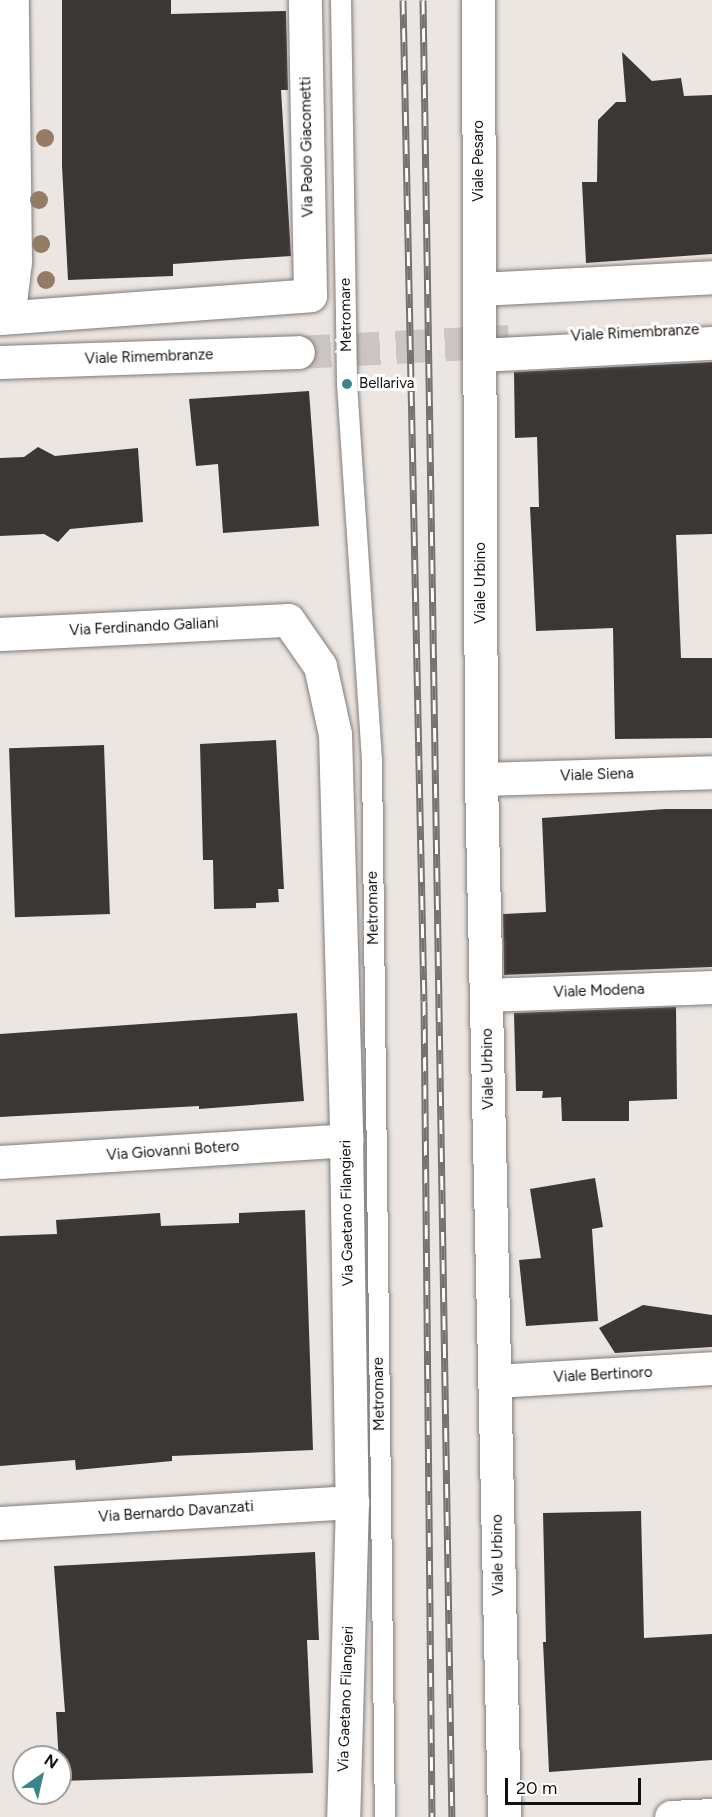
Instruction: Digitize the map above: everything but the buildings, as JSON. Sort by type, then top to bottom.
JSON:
[{"type":"street","points":[[0,317],[11,294],[15,262],[12,0]]},
{"type":"street","name":"Via Paolo Giacometti","points":[[0,317],[310,295],[305,0]]},
{"type":"street","name":"Viale Pesaro","points":[[478,0],[478,321]]},
{"type":"street","points":[[479,289],[712,277]]},
{"type":"street","name":"Viale Urbino","points":[[478,321],[481,779],[504,1817]]},
{"type":"street","name":"Viale Rimembranze","points":[[522,340],[712,329]]},
{"type":"street","points":[[480,355],[712,343]]},
{"type":"street","name":"Viale Rimembranze","points":[[0,362],[298,352]]},
{"type":"street","name":"Via Ferdinando Galiani","points":[[0,634],[288,620]]},
{"type":"street","name":"Via Gaetano Filangieri","points":[[288,620],[320,666],[335,734],[346,1140],[352,1502],[343,1817]]},
{"type":"street","name":"Viale Siena","points":[[481,779],[712,772]]},
{"type":"street","name":"Viale Modena","points":[[486,995],[712,987]]},
{"type":"street","name":"Via Giovanni Botero","points":[[0,1162],[346,1140]]},
{"type":"street","name":"Viale Bertinoro","points":[[495,1381],[712,1368]]},
{"type":"street","name":"Via Bernardo Davanzati","points":[[0,1523],[352,1502]]},
{"type":"street","points":[[671,1817],[712,1815]]},
{"type":"lane","name":"Metromare","points":[[341,0],[347,384],[372,760],[385,1817]]},
{"type":"tunnel","points":[[298,352],[509,341]]},
{"type":"railway","points":[[403,0],[424,1001],[432,1817]]},
{"type":"railway","points":[[423,0],[452,1817]]},
{"type":"place","name":"Bellariva","points":[[347,384]]}]
